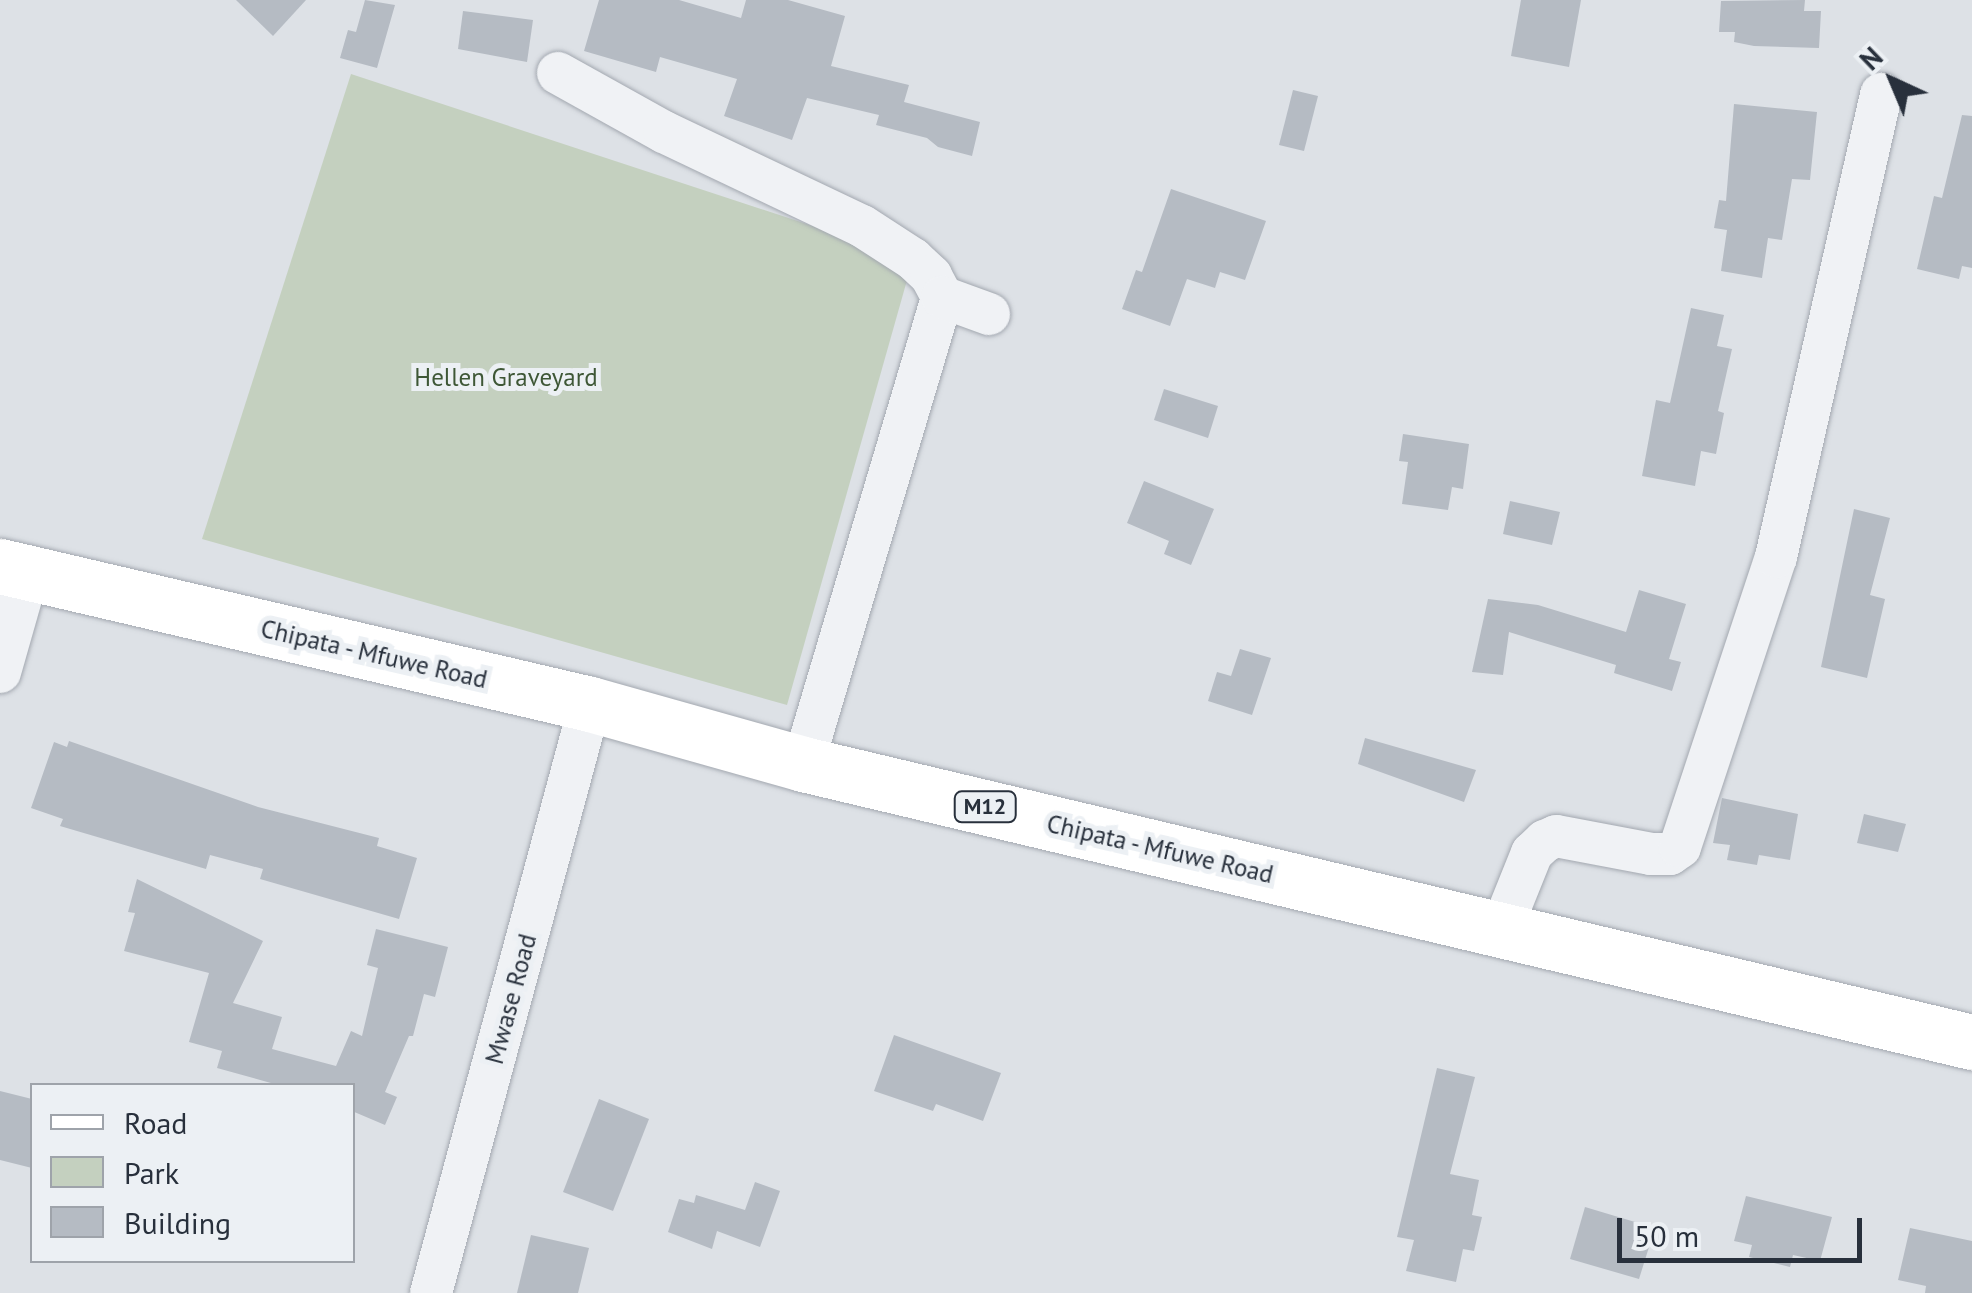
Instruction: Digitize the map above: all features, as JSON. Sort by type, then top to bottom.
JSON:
[{"type":"main road","name":"Chipata - Mfuwe Road","points":[[14,570],[590,704],[803,764],[1972,1042]]},
{"type":"street","points":[[558,73],[664,132],[862,226],[913,259],[931,276],[942,298],[803,764]]},
{"type":"street","points":[[1501,930],[1532,853],[1545,841],[1556,836],[1652,854],[1680,848],[1776,557],[1881,94]]},
{"type":"street","points":[[942,298],[989,314]]},
{"type":"street","points":[[0,672],[14,570]]},
{"type":"street","name":"Mwase Road","points":[[432,1293],[590,704]]},
{"type":"green space","name":"Hellen Graveyard","points":[[351,74],[913,259],[787,705],[202,539]]},
{"type":"building","points":[[236,0],[306,0],[273,36]]},
{"type":"building","points":[[365,0],[395,5],[377,68],[340,58],[348,30],[356,32]]},
{"type":"building","points":[[599,0],[679,0],[741,18],[746,0],[788,0],[845,16],[831,66],[909,85],[904,102],[980,122],[972,156],[938,147],[927,138],[876,125],[879,115],[807,98],[792,140],[724,116],[737,79],[660,57],[656,72],[584,51]]},
{"type":"building","points":[[1521,0],[1581,0],[1569,67],[1511,56]]},
{"type":"building","points":[[1805,0],[1804,11],[1821,11],[1819,48],[1754,46],[1734,42],[1735,32],[1719,32],[1721,1]]},
{"type":"building","points":[[463,11],[533,20],[527,62],[458,49]]},
{"type":"building","points":[[1293,90],[1318,96],[1304,151],[1279,145]]},
{"type":"building","points":[[1734,104],[1817,112],[1810,180],[1792,179],[1782,240],[1768,238],[1762,278],[1721,271],[1727,230],[1714,228],[1719,200],[1726,201]]},
{"type":"building","points":[[1962,115],[1972,116],[1972,268],[1962,266],[1959,279],[1917,269],[1934,196],[1942,198]]},
{"type":"building","points":[[1171,189],[1266,221],[1245,280],[1220,272],[1215,288],[1187,279],[1170,326],[1122,309],[1136,270],[1142,272]]},
{"type":"building","points":[[1691,308],[1724,315],[1717,346],[1732,349],[1718,411],[1724,413],[1716,454],[1701,451],[1695,486],[1642,476],[1656,400],[1670,403]]},
{"type":"building","points":[[1164,389],[1218,406],[1208,438],[1154,420]]},
{"type":"building","points":[[1403,434],[1469,444],[1463,489],[1452,487],[1448,510],[1402,504],[1408,462],[1399,461]]},
{"type":"building","points":[[1144,481],[1214,509],[1191,565],[1164,554],[1169,541],[1127,523]]},
{"type":"building","points":[[1510,501],[1560,512],[1552,545],[1503,534]]},
{"type":"building","points":[[1854,509],[1890,518],[1870,595],[1885,599],[1867,678],[1821,667]]},
{"type":"building","points":[[1639,590],[1686,604],[1669,659],[1681,662],[1672,691],[1614,673],[1616,665],[1509,632],[1503,675],[1472,672],[1488,599],[1538,605],[1626,632]]},
{"type":"building","points":[[1240,649],[1271,658],[1252,715],[1208,701],[1217,672],[1231,676]]},
{"type":"building","points":[[1365,738],[1476,770],[1464,802],[1358,764]]},
{"type":"building","points":[[69,741],[258,807],[379,838],[377,846],[417,858],[399,919],[260,879],[263,869],[210,855],[206,869],[60,826],[63,819],[31,808],[54,742],[67,747]]},
{"type":"building","points":[[1722,798],[1798,814],[1790,860],[1759,855],[1757,865],[1727,860],[1730,845],[1713,843]]},
{"type":"building","points":[[1864,814],[1906,824],[1898,852],[1857,843]]},
{"type":"building","points":[[137,879],[263,941],[233,1003],[282,1017],[272,1049],[336,1066],[351,1031],[362,1036],[378,968],[367,965],[376,929],[448,947],[435,997],[424,994],[413,1036],[409,1036],[385,1092],[397,1097],[385,1125],[355,1112],[355,1083],[271,1083],[217,1068],[222,1051],[189,1042],[209,973],[124,951],[135,913],[128,912]]},
{"type":"building","points":[[894,1035],[1001,1073],[983,1121],[936,1104],[933,1111],[874,1091]]},
{"type":"building","points":[[1437,1068],[1475,1077],[1450,1174],[1479,1180],[1472,1215],[1482,1217],[1474,1251],[1463,1249],[1456,1282],[1406,1271],[1414,1240],[1397,1237]]},
{"type":"building","points":[[0,1091],[30,1098],[30,1168],[0,1160]]},
{"type":"building","points":[[599,1099],[649,1119],[613,1211],[563,1192]]},
{"type":"building","points":[[755,1182],[780,1191],[760,1247],[717,1231],[712,1249],[668,1232],[679,1199],[694,1203],[696,1195],[745,1210]]},
{"type":"building","points":[[1746,1196],[1832,1217],[1820,1261],[1793,1255],[1790,1267],[1749,1257],[1752,1245],[1734,1241]]},
{"type":"building","points":[[1585,1207],[1655,1228],[1639,1279],[1570,1259]]},
{"type":"building","points":[[1910,1228],[1972,1241],[1972,1293],[1925,1293],[1926,1286],[1898,1280]]},
{"type":"building","points":[[531,1235],[589,1248],[578,1293],[517,1293]]}]
